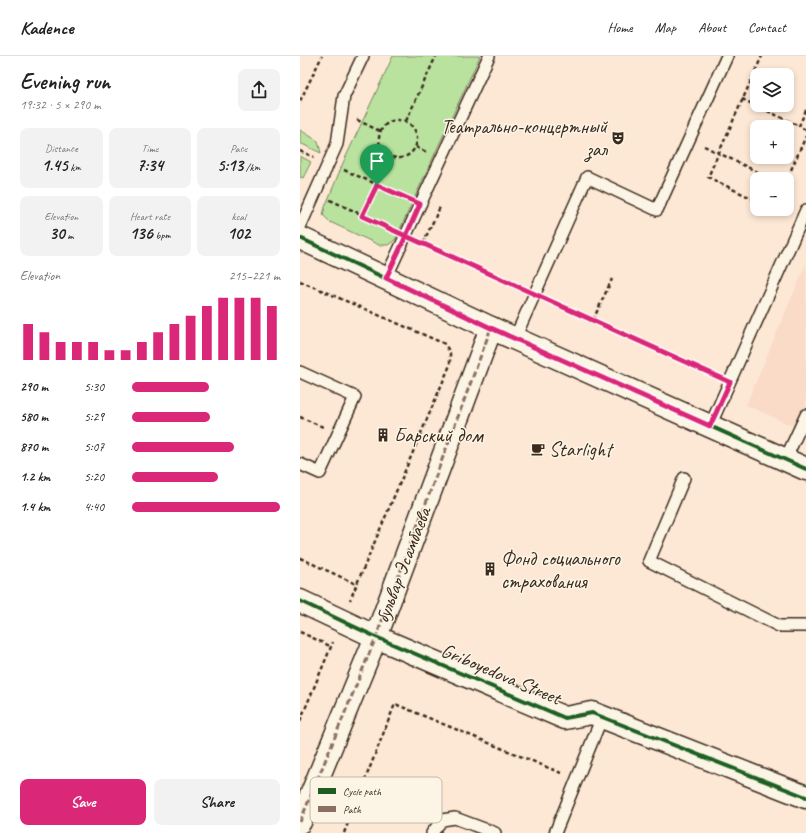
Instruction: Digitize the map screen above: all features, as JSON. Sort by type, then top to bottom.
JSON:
[{"type":"street","points":[[300,238],[491,328],[806,469]]},
{"type":"street","name":"бульвар Эсамбаева","points":[[318,777],[376,636],[491,328]]},
{"type":"street","name":"Griboyedova Street","points":[[300,600],[376,636],[565,718],[592,713],[806,797]]},
{"type":"street","name":"бульвар Эсамбаева","points":[[300,822],[310,798]]},
{"type":"lane","points":[[300,227],[337,144],[344,96],[363,56]]},
{"type":"lane","points":[[386,278],[489,56]]},
{"type":"lane","points":[[515,338],[587,177],[656,210],[727,56]]},
{"type":"lane","points":[[710,426],[806,210]]},
{"type":"lane","points":[[300,372],[355,397],[320,474],[300,464]]},
{"type":"lane","points":[[786,460],[806,415]]},
{"type":"lane","points":[[684,478],[649,561],[779,626],[806,626]]},
{"type":"lane","points":[[555,833],[602,717]]},
{"type":"lane","points":[[442,820],[455,818],[495,833]]},
{"type":"lane","points":[[432,833],[440,823]]},
{"type":"path","points":[[300,101],[322,56]]},
{"type":"path","points":[[406,121],[436,56]]},
{"type":"path","points":[[750,198],[708,177],[762,56]]},
{"type":"path","points":[[742,99],[806,130]]},
{"type":"path","points":[[799,126],[806,110]]},
{"type":"path","points":[[342,113],[380,131]]},
{"type":"path","points":[[396,120],[406,121],[414,128],[416,132],[416,147],[409,155],[400,159],[390,157],[382,150],[379,141],[380,131],[387,123],[396,120]]},
{"type":"path","points":[[791,170],[806,136]]},
{"type":"path","points":[[689,139],[758,172]]},
{"type":"path","points":[[300,150],[438,212]]},
{"type":"path","points":[[362,216],[390,157]]},
{"type":"path","points":[[315,194],[730,382]]},
{"type":"path","points":[[593,320],[612,279]]},
{"type":"path","points":[[300,281],[445,344],[450,353],[450,365],[356,584],[300,721]]},
{"type":"path","points":[[300,417],[338,434]]},
{"type":"path","points":[[300,558],[356,584]]},
{"type":"path","points":[[300,632],[330,646]]},
{"type":"path","points":[[366,777],[395,704],[576,780]]},
{"type":"path","points":[[344,833],[348,823]]},
{"type":"shaded area","points":[[806,264],[806,432],[746,405]]},
{"type":"green space","points":[[393,56],[480,56],[395,240],[388,245],[379,245],[330,222],[323,215],[343,163]]},
{"type":"green space","points":[[300,130],[318,141],[321,153],[300,143]]},
{"type":"green space","points":[[300,156],[311,162],[303,178],[300,177]]},
{"type":"marked path","points":[[318,777],[376,637],[491,328]]},
{"type":"marked path","points":[[300,822],[310,798]]},
{"type":"cycle path","points":[[300,238],[491,328],[806,469]]},
{"type":"cycle path","points":[[300,601],[376,637],[565,718],[592,713],[806,797]]},
{"type":"place","name":"Театрально-концертный зал","points":[[618,138]]},
{"type":"place","name":"Барский дом","points":[[383,435]]},
{"type":"place","name":"Starlight","points":[[538,449]]},
{"type":"place","name":"Фонд социального страхования","points":[[490,569]]},
{"type":"route","points":[[377,185],[362,216],[406,236],[386,278],[491,328],[710,426],[730,382],[406,236],[420,204],[377,185]]}]
